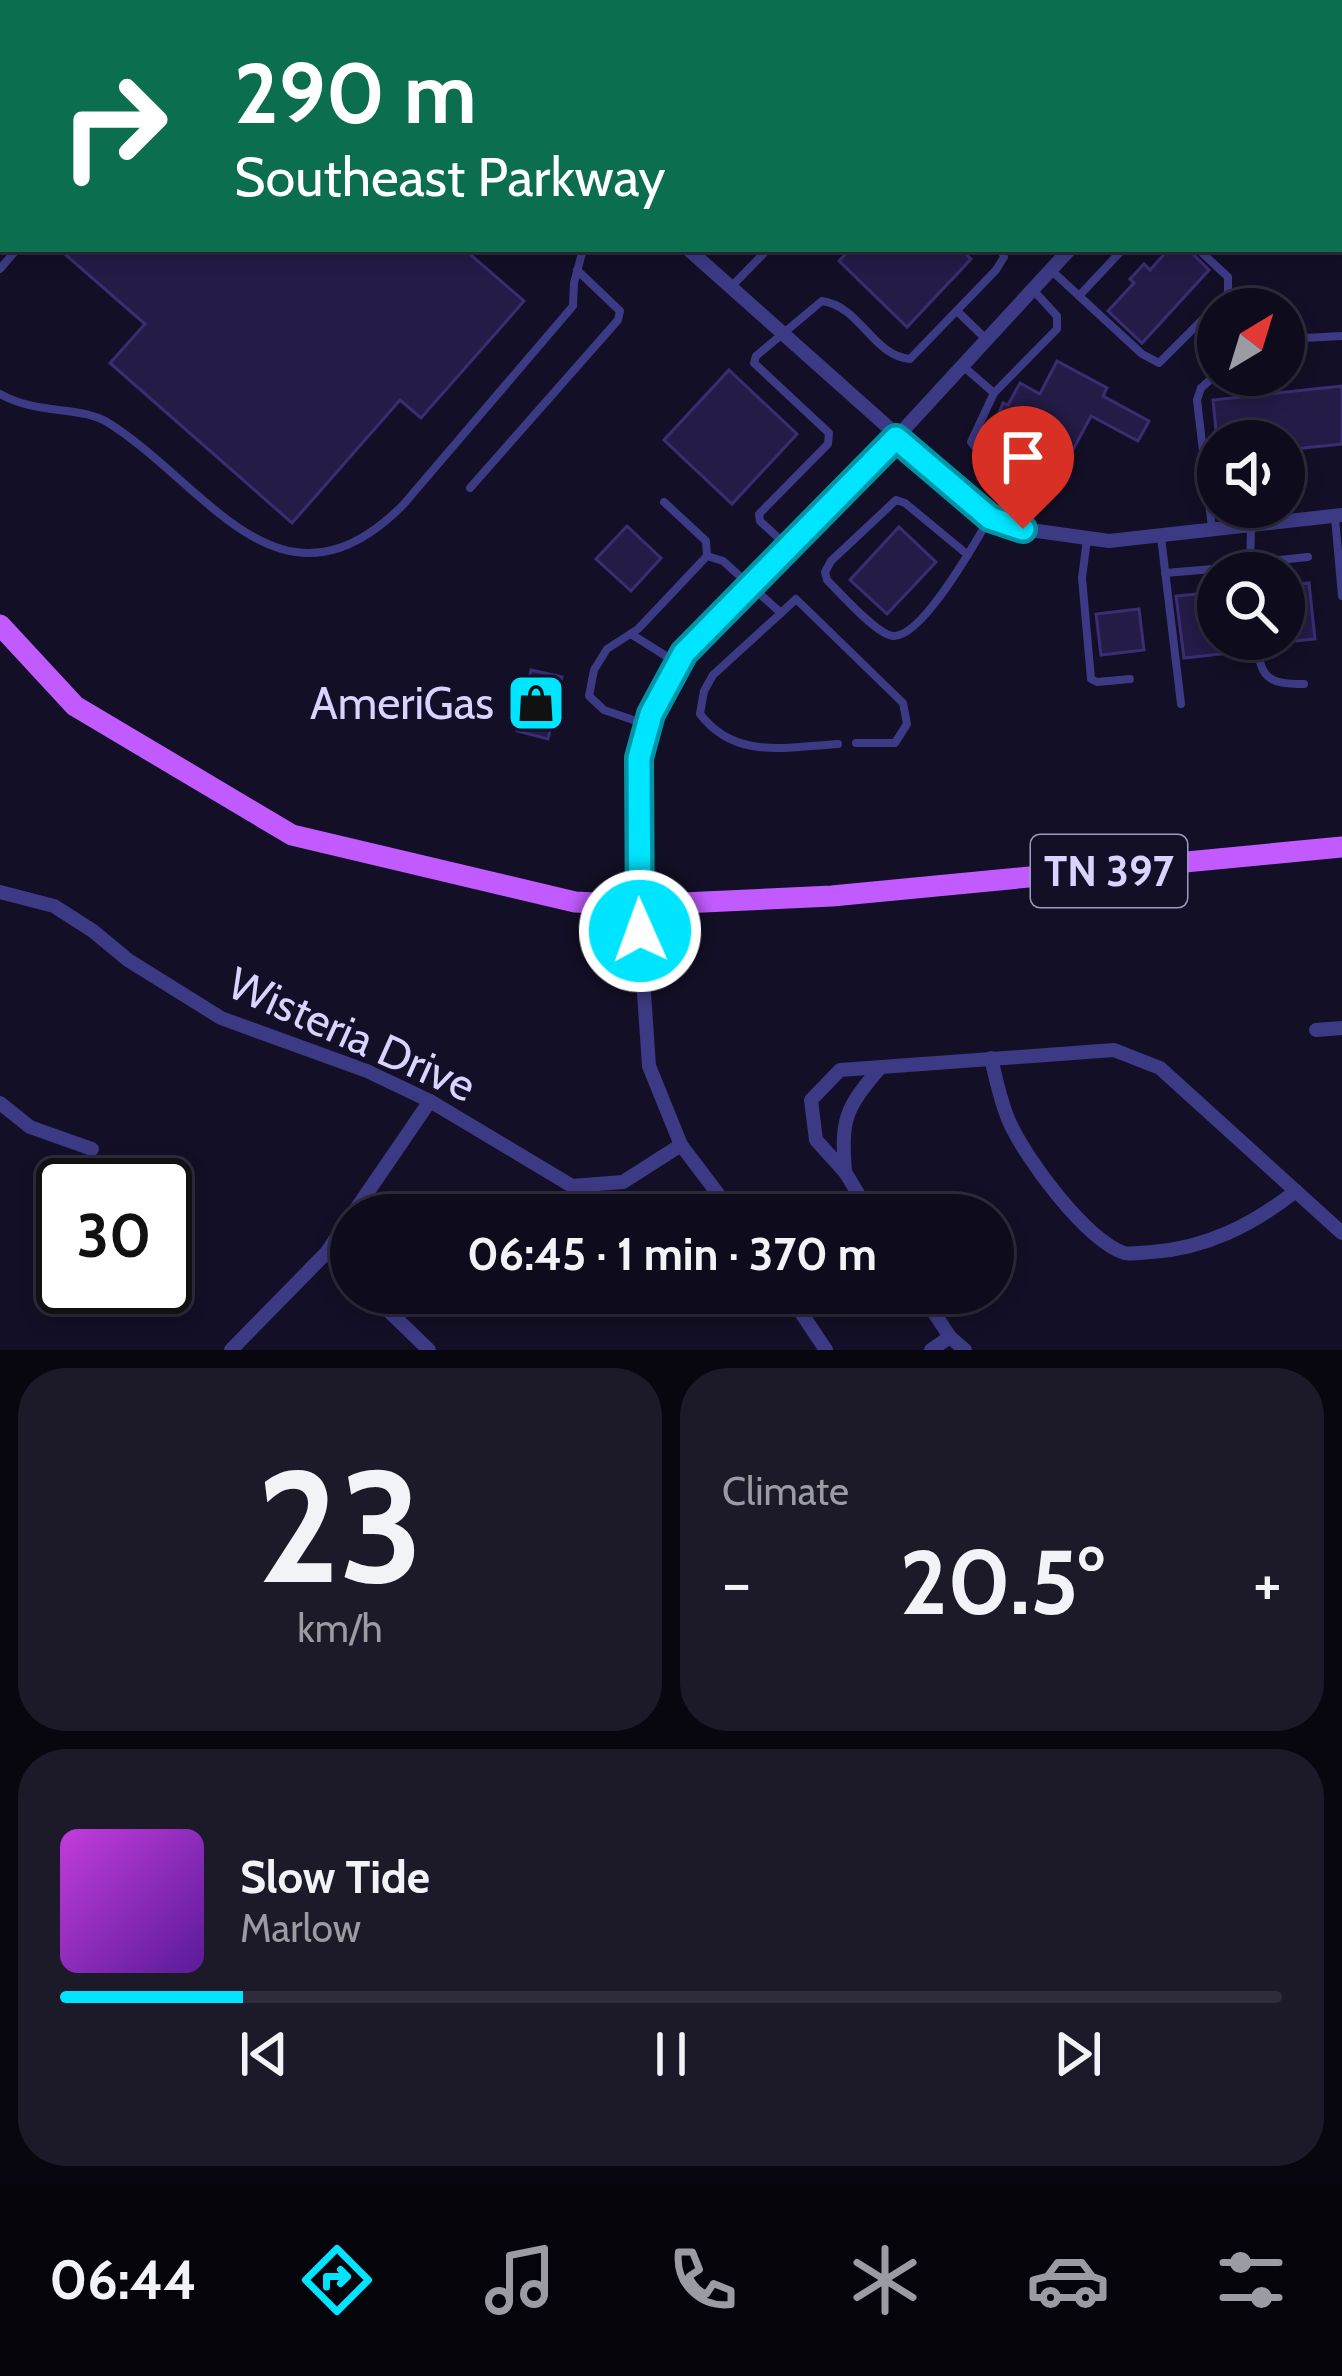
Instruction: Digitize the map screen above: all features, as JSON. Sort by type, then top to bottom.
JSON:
[{"type":"main road","name":"TN 397","points":[[0,625],[76,706],[292,835],[575,902],[638,905],[832,896],[1342,847]]},
{"type":"street","points":[[691,252],[990,518],[1023,529],[1108,541],[1228,528]]},
{"type":"street","points":[[718,1194],[681,1145],[649,1066],[638,905],[639,758],[648,725],[679,664],[1067,252]]},
{"type":"street","points":[[1305,519],[1338,516]]},
{"type":"street","name":"Wisteria Drive","points":[[0,892],[54,906],[128,960],[221,1018],[368,1071],[572,1186],[623,1182],[681,1145]]},
{"type":"street","points":[[1316,1030],[1342,1028]]},
{"type":"street","points":[[858,1194],[816,1140],[811,1100],[840,1070],[1114,1050],[1160,1068],[1342,1233]]},
{"type":"street","points":[[991,1058],[1010,1125],[1044,1175],[1078,1219],[1126,1254],[1185,1250],[1256,1222],[1295,1192]]},
{"type":"street","points":[[844,1172],[842,1136],[850,1103],[879,1069]]},
{"type":"street","points":[[366,1194],[430,1102]]},
{"type":"street","points":[[0,1103],[30,1126],[92,1149]]},
{"type":"street","points":[[231,1350],[330,1248]]},
{"type":"street","points":[[327,1252],[330,1255]]},
{"type":"street","points":[[392,1314],[429,1350]]},
{"type":"street","points":[[802,1314],[826,1350]]},
{"type":"street","points":[[935,1314],[965,1350]]},
{"type":"street","points":[[932,1350],[950,1337]]},
{"type":"lane","points":[[0,394],[20,406],[101,418],[195,496],[273,547],[292,553],[353,546],[377,532],[403,506],[573,306],[582,252]]},
{"type":"lane","points":[[730,288],[765,252]]},
{"type":"lane","points":[[787,546],[758,514],[827,444],[830,433],[754,363],[756,356],[822,301],[835,303],[896,358],[910,359],[996,270],[1002,252]]},
{"type":"lane","points":[[1079,296],[1120,252]]},
{"type":"lane","points":[[1051,269],[1151,361],[1164,360],[1228,294],[1231,283],[1201,252]]},
{"type":"lane","points":[[470,488],[618,320],[620,311],[614,303],[578,270]]},
{"type":"lane","points":[[1029,481],[984,458],[971,442],[994,393],[1057,329],[1057,316],[1033,290]]},
{"type":"lane","points":[[957,311],[986,340]]},
{"type":"lane","points":[[1305,339],[1342,336]]},
{"type":"lane","points":[[962,366],[994,393]]},
{"type":"lane","points":[[1198,396],[1212,530]]},
{"type":"lane","points":[[968,556],[896,500],[825,572],[827,580],[870,621],[896,637],[942,595],[968,556],[990,518]]},
{"type":"lane","points":[[648,725],[604,710],[589,696],[594,670],[608,649],[631,634],[707,556],[706,541],[664,502]]},
{"type":"lane","points":[[1338,516],[1342,596]]},
{"type":"lane","points":[[1161,536],[1180,704]]},
{"type":"lane","points":[[1087,538],[1082,578],[1091,679],[1130,680]]},
{"type":"lane","points":[[707,556],[723,561],[781,613]]},
{"type":"lane","points":[[1165,573],[1197,570]]},
{"type":"lane","points":[[838,744],[746,748],[722,735],[700,714],[713,675],[796,598],[903,703],[907,724],[895,743],[856,743]]},
{"type":"lane","points":[[631,634],[679,664]]},
{"type":"lane","points":[[1259,660],[1260,668],[1277,684],[1304,684]]},
{"type":"building","points":[[62,252],[467,252],[524,301],[421,418],[400,400],[292,523],[110,363],[145,324]]},
{"type":"building","points":[[847,252],[963,252],[971,259],[907,327],[839,261]]},
{"type":"building","points":[[1166,252],[1191,252],[1209,270],[1142,343],[1108,311],[1134,283],[1130,279],[1144,264],[1150,270]]},
{"type":"building","points":[[1057,361],[1107,388],[1103,396],[1149,421],[1138,441],[1091,416],[1058,478],[994,443],[997,439],[990,436],[1003,403],[1008,405],[1020,383],[1040,394]]},
{"type":"building","points":[[729,370],[797,434],[732,504],[664,440]]},
{"type":"building","points":[[1342,386],[1342,444],[1305,448],[1305,420],[1215,420],[1213,400],[1305,396],[1305,390]]},
{"type":"building","points":[[627,526],[661,558],[631,591],[596,559]]},
{"type":"building","points":[[899,527],[936,562],[887,614],[850,580]]},
{"type":"building","points":[[1305,583],[1309,583],[1315,639],[1305,640]]},
{"type":"building","points":[[1197,594],[1197,657],[1184,658],[1176,596]]},
{"type":"building","points":[[1139,609],[1144,650],[1101,655],[1096,614]]},
{"type":"building","points":[[531,670],[562,677],[548,739],[517,731]]},
{"type":"place","name":"AmeriGas","points":[[536,703]]},
{"type":"route","points":[[640,931],[639,758],[651,714],[684,653],[756,577],[896,438],[990,518],[1023,529]]}]
